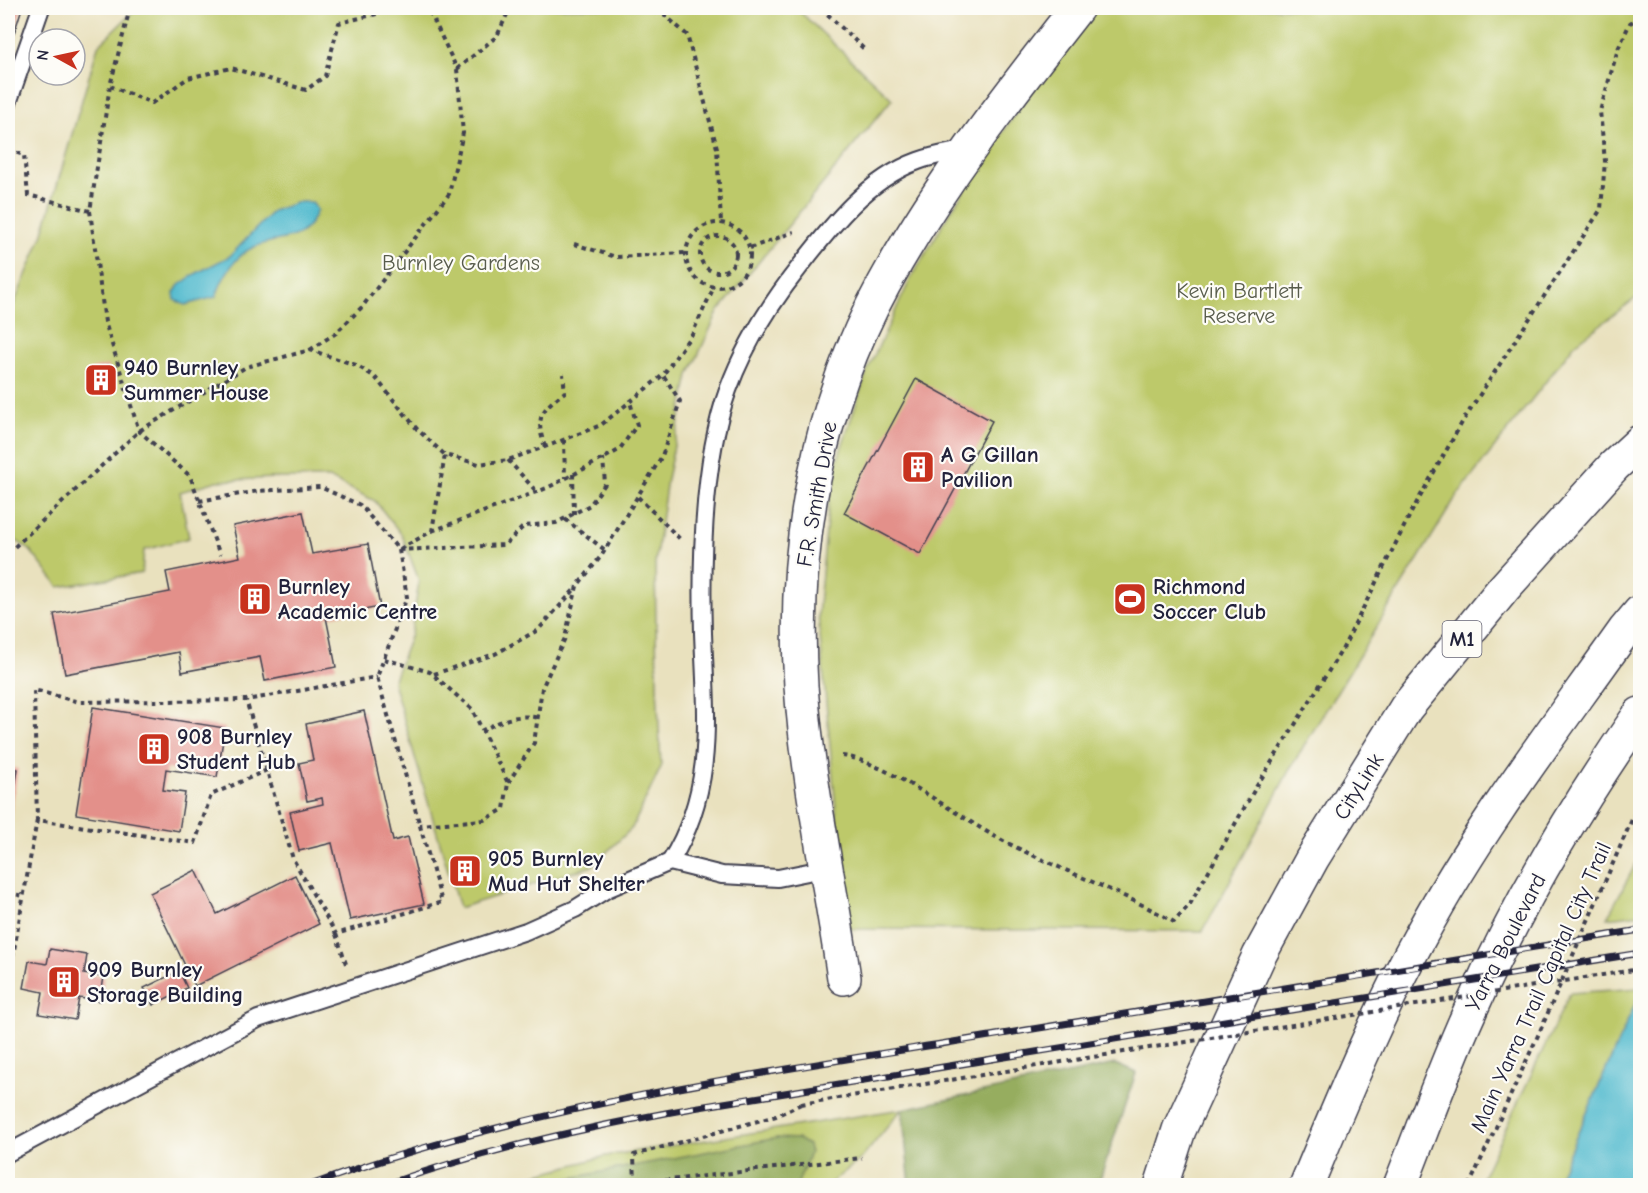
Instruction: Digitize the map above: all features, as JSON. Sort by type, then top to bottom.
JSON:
[{"type":"main road","name":"F.R. Smith Drive","points":[[844,978],[802,688],[799,617],[806,529],[822,438],[840,384],[883,286],[922,219],[970,149],[1077,8]]},
{"type":"main road","name":"CityLink","points":[[1161,1185],[1179,1130],[1259,956],[1312,859],[1406,708],[1504,588],[1614,466],[1641,442]]},
{"type":"main road","points":[[1306,1185],[1349,1082],[1422,933],[1504,799],[1625,630],[1641,612]]},
{"type":"main road","name":"Yarra Boulevard","points":[[1400,1185],[1470,1011],[1544,865],[1602,768],[1641,714]]},
{"type":"lane","points":[[8,103],[41,8]]},
{"type":"lane","points":[[8,1153],[258,1019],[526,931],[575,909],[607,889],[670,862],[685,838],[704,777],[706,736],[703,561],[715,442],[727,391],[769,306],[838,217],[893,174],[918,161],[970,149]]},
{"type":"lane","points":[[670,862],[722,876],[778,878],[828,868]]},
{"type":"path","points":[[130,8],[110,86],[90,211],[105,322],[139,431],[190,476],[220,555]]},
{"type":"path","points":[[110,86],[152,103],[188,78],[231,68],[306,90],[325,76],[339,22],[402,8]]},
{"type":"path","points":[[8,553],[139,431],[246,367],[310,350],[336,333],[362,307],[449,194],[463,133],[457,69],[428,8]]},
{"type":"path","points":[[457,69],[497,36],[510,8]]},
{"type":"path","points":[[657,8],[687,34],[717,148],[721,223]]},
{"type":"path","points":[[821,8],[866,50]]},
{"type":"path","points":[[810,752],[856,757],[998,838],[1143,904],[1174,922],[1190,904],[1256,787],[1343,648],[1412,511],[1464,419],[1601,209],[1605,160],[1600,111],[1618,49],[1630,23],[1641,17]]},
{"type":"path","points":[[8,150],[24,155],[28,195],[90,211]]},
{"type":"path","points":[[711,223],[721,223],[730,225],[746,238],[750,258],[747,268],[734,283],[714,287],[697,279],[687,262],[686,253],[693,234],[711,223]]},
{"type":"path","points":[[724,237],[733,244],[735,260],[728,268],[717,272],[703,263],[700,253],[708,238],[724,237]]},
{"type":"path","points":[[574,244],[616,257],[686,253]]},
{"type":"path","points":[[310,350],[356,366],[375,377],[417,429],[445,455],[479,464],[508,460],[601,425],[663,375],[692,334],[714,287]]},
{"type":"path","points":[[545,447],[538,427],[546,406],[565,392],[563,374]]},
{"type":"path","points":[[433,675],[495,654],[538,630],[605,550],[663,456],[680,401],[663,375]]},
{"type":"path","points":[[399,550],[432,531],[536,491],[619,450],[637,425],[630,402]]},
{"type":"path","points":[[564,440],[565,478]]},
{"type":"path","points":[[432,531],[445,455]]},
{"type":"path","points":[[399,550],[505,545],[524,526],[556,523],[565,519],[590,506],[605,484],[603,458]]},
{"type":"path","points":[[508,460],[536,491]]},
{"type":"path","points":[[573,474],[573,514]]},
{"type":"path","points":[[199,501],[259,491],[320,488],[360,505],[399,550],[407,597],[377,677],[442,902],[336,933]]},
{"type":"path","points":[[638,497],[703,561]]},
{"type":"path","points":[[565,519],[605,550]]},
{"type":"path","points":[[420,825],[484,820],[504,808],[508,783],[534,743],[542,688],[565,638],[577,586]]},
{"type":"path","points":[[384,659],[433,675],[472,709],[508,783]]},
{"type":"path","points":[[8,984],[37,820],[34,690],[79,702],[246,700],[377,677]]},
{"type":"path","points":[[246,700],[293,859],[336,933],[353,987]]},
{"type":"path","points":[[481,731],[500,721],[524,715],[539,718]]},
{"type":"path","points":[[37,820],[195,843],[210,795],[267,770]]},
{"type":"path","name":"Main Yarra Trail Capital City Trail","points":[[1469,1185],[1540,1031],[1641,801]]},
{"type":"path","points":[[8,893],[24,896]]},
{"type":"path","points":[[862,1158],[635,1184],[634,1155],[776,1116],[801,1104],[1641,969]]},
{"type":"green space","name":"Burnley Gardens","points":[[137,8],[796,8],[892,99],[718,312],[689,375],[667,479],[655,564],[661,767],[632,828],[592,866],[459,908],[393,682],[411,634],[419,581],[402,535],[375,501],[329,478],[217,481],[180,492],[189,538],[144,550],[142,573],[59,587],[30,550],[8,535],[8,319],[42,236],[98,46]]},
{"type":"green space","name":"Kevin Bartlett Reserve","points":[[1097,8],[1640,8],[1640,295],[1575,344],[1456,497],[1291,767],[1203,931],[847,929],[818,615],[831,479],[867,371],[910,280],[950,212],[1029,93]]},
{"type":"green space","points":[[1640,856],[1640,914],[1607,918]]},
{"type":"green space","points":[[1640,988],[1640,993],[1555,1185],[1478,1186],[1570,993]]},
{"type":"green space","points":[[1115,1064],[1136,1073],[1098,1185],[910,1185],[902,1109]]},
{"type":"green space","points":[[902,1109],[862,1158],[828,1185],[494,1186],[606,1156]]},
{"type":"green space","points":[[777,1138],[798,1139],[808,1145],[810,1153],[797,1185],[535,1185]]},
{"type":"water","points":[[298,202],[312,202],[317,210],[306,229],[291,237],[264,243],[247,251],[230,268],[216,297],[185,305],[175,300],[174,293],[179,285],[230,256],[273,211]]},
{"type":"water","points":[[1640,993],[1640,1185],[1555,1185]]},
{"type":"building","points":[[8,8],[22,8],[8,52]]},
{"type":"building","name":"940 Burnley Summer House","points":[[108,365],[112,392],[95,395],[91,369]]},
{"type":"building","name":"A G Gillan Pavilion","points":[[916,379],[992,421],[920,554],[844,513]]},
{"type":"building","name":"Burnley Academic Centre","points":[[303,512],[312,554],[368,544],[380,607],[326,617],[336,667],[265,681],[260,657],[182,672],[179,652],[65,674],[54,614],[170,592],[166,572],[240,557],[233,526]]},
{"type":"building","name":"908 Burnley Student Hub","points":[[93,707],[225,728],[217,777],[166,769],[163,790],[185,793],[179,831],[76,814]]},
{"type":"building","points":[[364,711],[393,841],[408,837],[424,904],[350,920],[332,843],[299,851],[290,812],[323,804],[322,798],[307,801],[299,763],[313,760],[306,724]]},
{"type":"building","points":[[8,767],[18,769],[9,825],[8,825]]},
{"type":"building","name":"905 Burnley Mud Hut Shelter","points":[[465,861],[472,864],[475,871],[472,878],[465,881],[458,878],[455,871],[458,864]]},
{"type":"building","points":[[196,870],[217,914],[295,875],[319,924],[195,986],[150,893]]},
{"type":"building","name":"909 Burnley Storage Building","points":[[50,949],[87,955],[84,974],[104,977],[100,1001],[79,998],[75,1020],[39,1014],[43,992],[24,988],[29,961],[47,964]]},
{"type":"building","points":[[179,971],[187,988],[153,1005],[144,988]]},
{"type":"railway","points":[[308,1186],[387,1159],[466,1136],[627,1098],[790,1068],[1640,930]]},
{"type":"railway","points":[[382,1186],[458,1161],[536,1141],[693,1108],[1640,953]]},
{"type":"place","name":"940 Burnley Summer House","points":[[101,380]]},
{"type":"place","name":"A G Gillan Pavilion","points":[[918,467]]},
{"type":"place","name":"Burnley Academic Centre","points":[[255,599]]},
{"type":"place","name":"Richmond Soccer Club","points":[[1130,599]]},
{"type":"place","name":"908 Burnley Student Hub","points":[[154,749]]},
{"type":"place","name":"905 Burnley Mud Hut Shelter","points":[[465,871]]},
{"type":"place","name":"909 Burnley Storage Building","points":[[64,982]]}]
